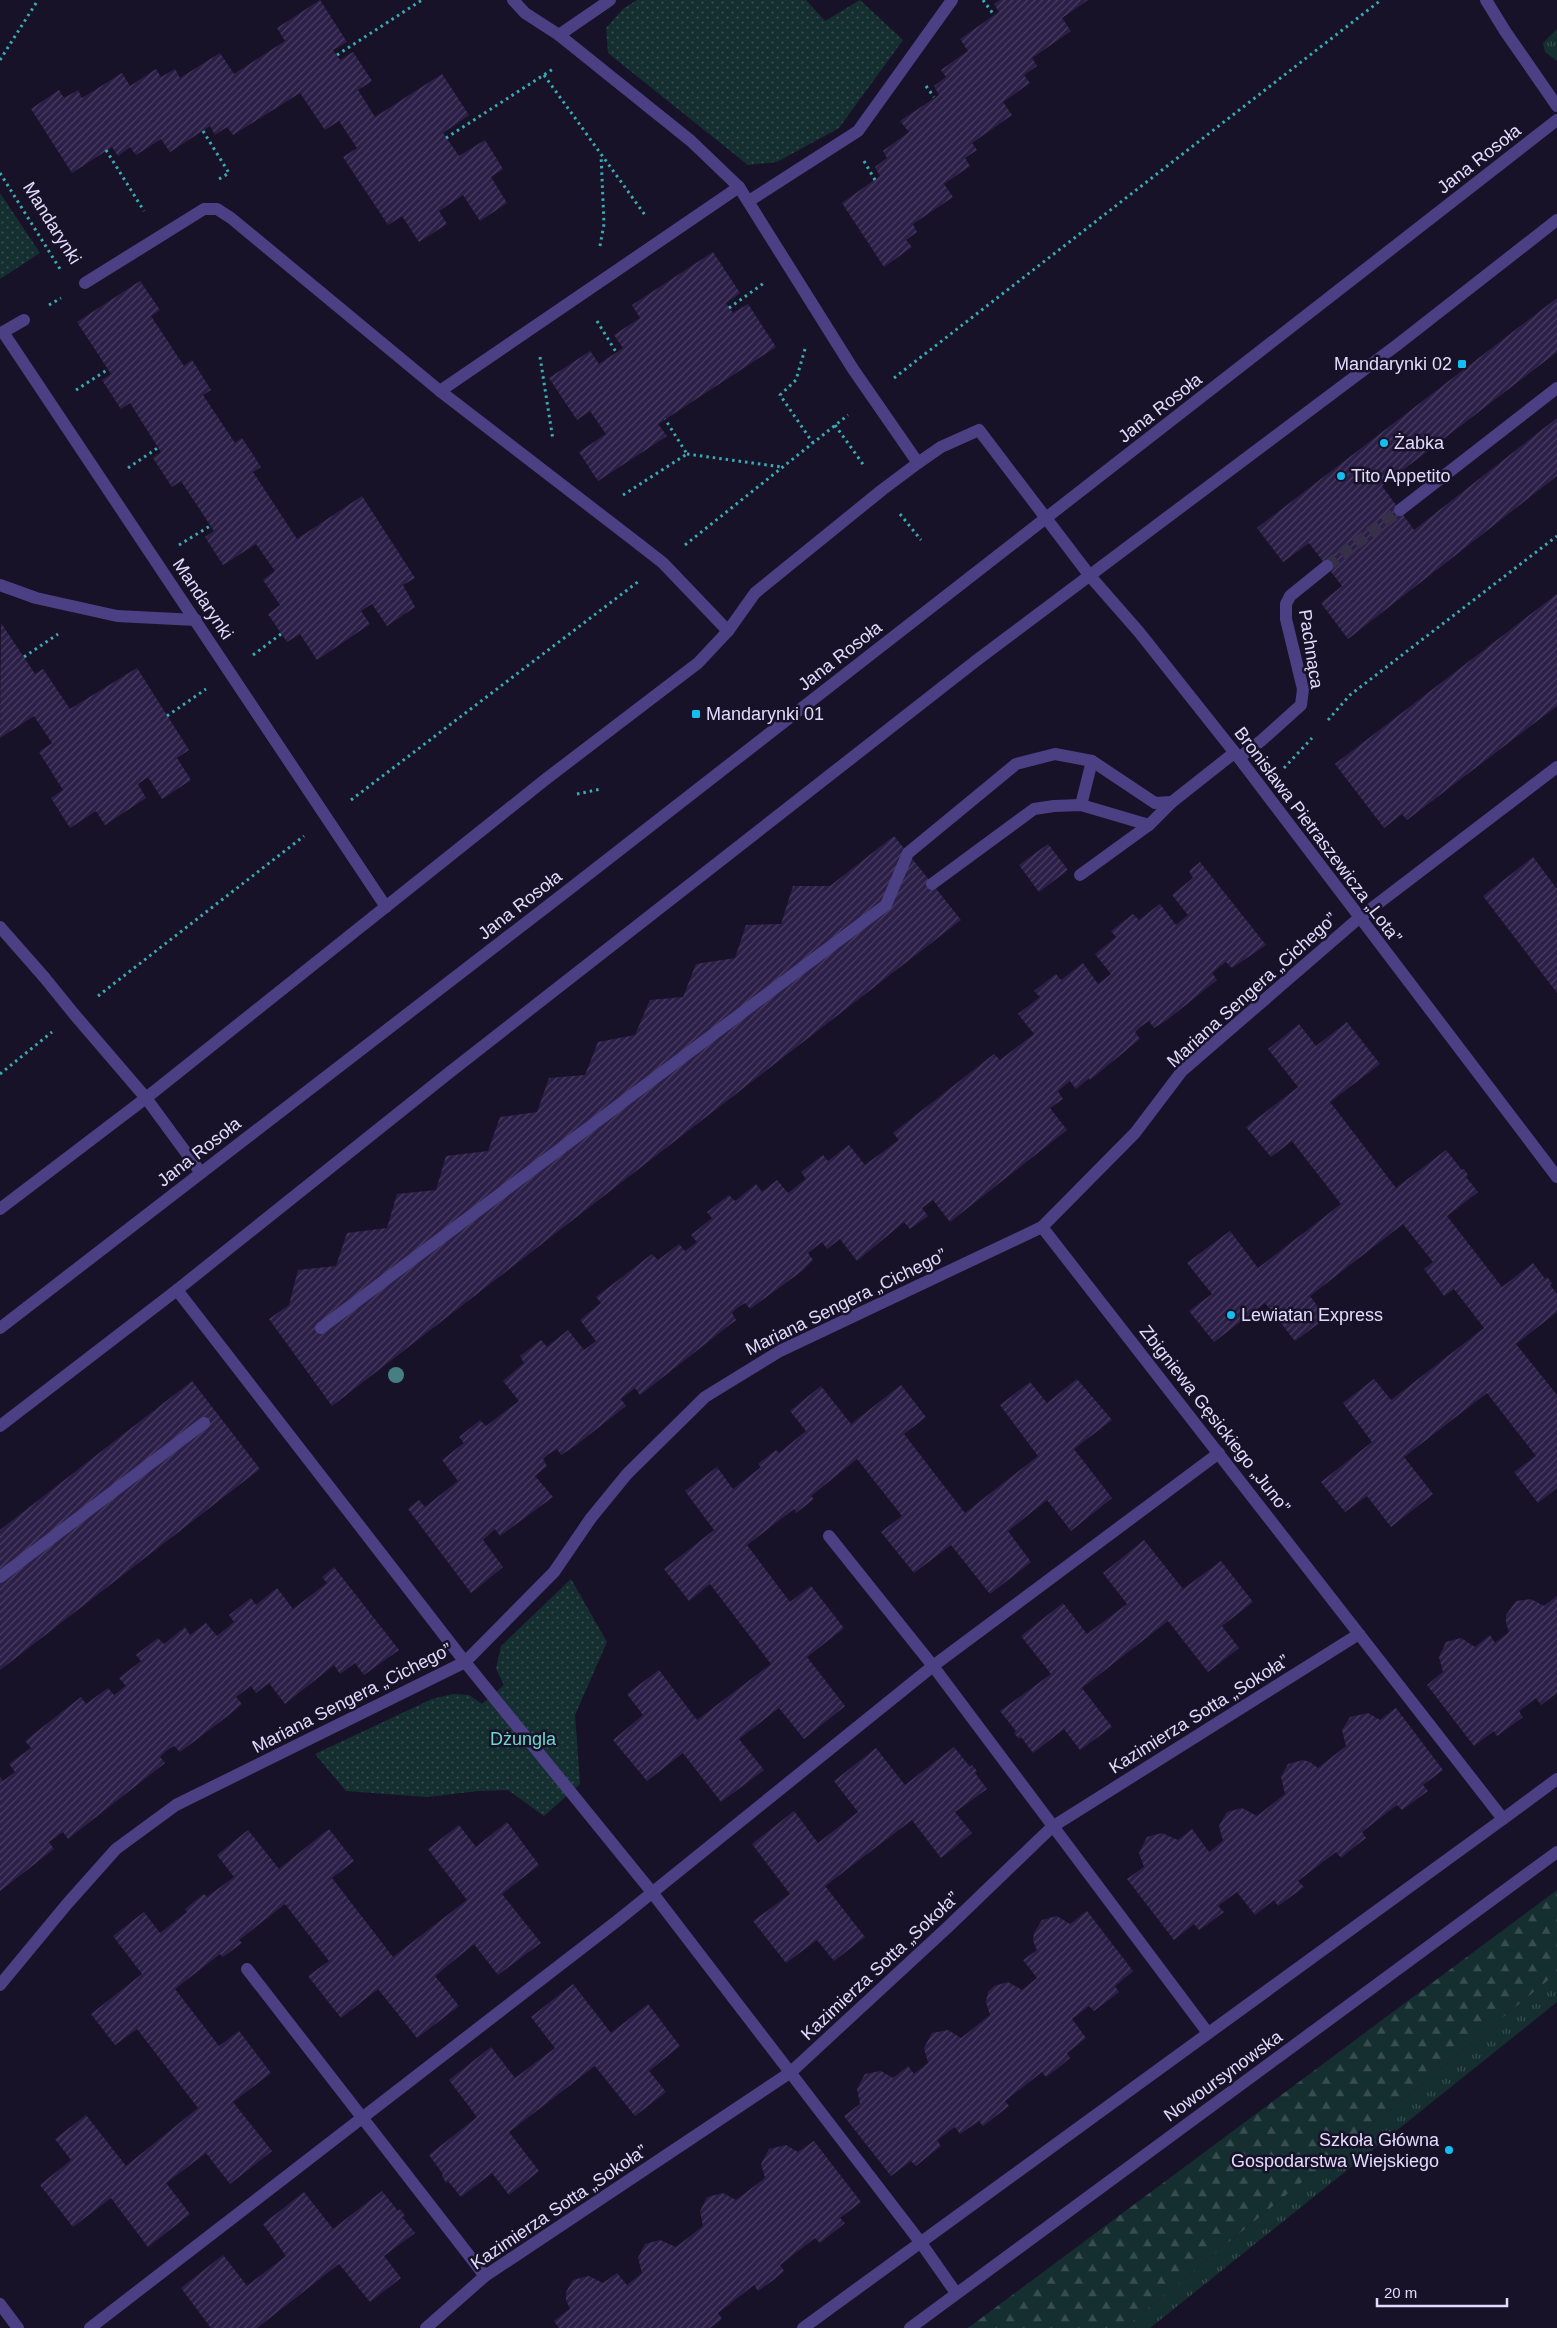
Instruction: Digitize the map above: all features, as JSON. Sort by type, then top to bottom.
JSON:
[{"type":"street","points":[[0,1209],[146,1098],[546,779],[698,663],[728,631],[755,592],[918,463],[872,396],[749,201],[738,187],[691,141],[559,35],[525,13],[513,0]]},
{"type":"street","points":[[559,35],[610,0]]},
{"type":"street","points":[[749,201],[858,131],[952,0]]},
{"type":"street","points":[[1486,0],[1557,106]]},
{"type":"street","name":"Jana Rosoła","points":[[0,1328],[1047,518],[1557,120]]},
{"type":"street","points":[[440,391],[738,187]]},
{"type":"street","points":[[85,284],[204,209],[217,209],[231,218],[440,391],[663,563],[728,631]]},
{"type":"street","points":[[0,1426],[177,1290],[466,1059],[977,660],[1397,345],[1557,220]]},
{"type":"street","name":"Mandarynki","points":[[24,320],[4,332],[4,342],[52,405],[386,907]]},
{"type":"street","points":[[1400,510],[1557,388]]},
{"type":"street","name":"Bronisława Pietraszewicza „Lota”","points":[[918,463],[941,447],[979,430],[1090,576],[1139,632],[1236,755],[1557,1178]]},
{"type":"street","name":"Pachnąca","points":[[1236,755],[1262,740],[1301,705],[1304,689],[1286,619],[1286,604],[1290,596],[1327,566]]},
{"type":"street","points":[[0,585],[36,598],[117,616],[196,620]]},
{"type":"street","points":[[321,1328],[886,905],[908,854],[1016,764],[1055,754],[1092,761],[1155,803],[1172,802]]},
{"type":"street","points":[[1080,875],[1149,825],[1172,802],[1236,755]]},
{"type":"street","points":[[1081,805],[1092,761]]},
{"type":"street","name":"Mariana Sengera „Cichego”","points":[[0,1985],[116,1849],[176,1805],[465,1662],[554,1572],[592,1518],[627,1474],[705,1397],[780,1351],[1042,1227],[1135,1133],[1182,1071],[1359,918],[1557,767]]},
{"type":"street","points":[[932,884],[1034,809],[1081,805],[1149,825]]},
{"type":"street","points":[[0,927],[146,1098],[201,1173]]},
{"type":"street","name":"Zbigniewa Gęsickiego „Juno”","points":[[1042,1227],[1503,1819]]},
{"type":"street","points":[[177,1290],[465,1662],[651,1891],[921,2243],[956,2293]]},
{"type":"street","points":[[0,1577],[204,1423]]},
{"type":"street","points":[[90,2328],[616,1921],[932,1666],[1219,1453]]},
{"type":"street","points":[[829,1536],[932,1666],[1208,2032]]},
{"type":"street","name":"Kazimierza Sotta „Sokoła”","points":[[426,2328],[485,2276],[791,2072],[949,1926],[1052,1827],[1359,1634]]},
{"type":"street","points":[[803,2328],[1557,1779]]},
{"type":"street","name":"Nowoursynowska","points":[[910,2328],[1557,1852]]},
{"type":"street","points":[[247,1969],[485,2276]]},
{"type":"street","points":[[0,2304],[18,2328]]},
{"type":"path","points":[[0,60],[38,0]]},
{"type":"path","points":[[337,56],[422,0]]},
{"type":"path","points":[[983,0],[994,15]]},
{"type":"path","points":[[0,1074],[74,1014],[326,819],[663,563],[812,443],[1381,0]]},
{"type":"path","points":[[544,75],[662,239]]},
{"type":"path","points":[[446,138],[534,82]]},
{"type":"path","points":[[106,150],[147,215]]},
{"type":"path","points":[[601,155],[604,224],[597,262],[606,277]]},
{"type":"path","name":"Mandarynki","points":[[0,173],[61,270]]},
{"type":"path","points":[[729,308],[789,265]]},
{"type":"path","points":[[812,443],[780,395],[796,380],[817,311]]},
{"type":"path","points":[[592,314],[616,352]]},
{"type":"path","points":[[538,324],[542,376],[560,483]]},
{"type":"path","points":[[52,405],[108,370]]},
{"type":"path","points":[[665,419],[687,454]]},
{"type":"path","points":[[104,484],[158,447]]},
{"type":"path","points":[[598,511],[687,454],[782,467]]},
{"type":"path","points":[[156,560],[210,526]]},
{"type":"path","points":[[1326,722],[1350,695],[1557,536]]},
{"type":"path","points":[[167,716],[281,634]]},
{"type":"path","points":[[1296,757],[1314,736]]},
{"type":"green space","points":[[637,0],[806,0],[825,21],[860,0],[903,40],[839,128],[777,162],[748,165],[608,53],[606,28],[623,9]]},
{"type":"green space","points":[[1557,29],[1557,61],[1545,52],[1543,43]]},
{"type":"green space","points":[[0,193],[40,253],[0,279]]},
{"type":"green space","name":"Dżungla","points":[[571,1579],[607,1642],[575,1715],[580,1784],[544,1816],[508,1790],[478,1791],[427,1797],[346,1791],[315,1754],[432,1699],[453,1694],[469,1695],[482,1704],[504,1685],[496,1669],[501,1646]]},
{"type":"green space","points":[[1557,1890],[1557,1973],[1124,2328],[968,2328]]},
{"type":"green space","points":[[1557,1973],[1557,2002],[1150,2328],[1124,2328]]},
{"type":"building","points":[[320,0],[347,42],[333,50],[340,60],[353,52],[372,81],[358,90],[375,117],[442,74],[469,115],[443,133],[459,156],[485,140],[503,169],[491,177],[507,203],[480,221],[463,195],[439,211],[447,224],[419,242],[402,216],[388,225],[343,157],[357,148],[339,121],[325,130],[300,93],[233,135],[227,127],[215,135],[210,126],[170,152],[161,139],[136,155],[130,147],[118,156],[112,147],[72,173],[31,109],[59,90],[64,98],[78,90],[82,98],[122,73],[130,86],[156,69],[161,77],[175,69],[180,78],[220,53],[234,74],[285,41],[277,28]]},
{"type":"building","points":[[1000,0],[1088,0],[1062,18],[1071,31],[1032,58],[1037,66],[1024,75],[1030,83],[1003,102],[1012,115],[972,143],[977,150],[965,158],[970,166],[944,184],[953,197],[913,224],[917,232],[906,240],[912,247],[884,267],[842,203],[880,176],[875,167],[887,158],[883,151],[909,132],[900,121],[939,95],[934,86],[946,77],[941,70],[968,51],[960,39],[999,12],[994,4]]},
{"type":"building","points":[[713,252],[740,293],[726,303],[733,313],[748,304],[776,347],[658,424],[667,436],[598,481],[579,452],[606,434],[590,411],[577,420],[549,378],[590,351],[599,364],[623,348],[614,335],[640,318],[632,305]]},
{"type":"building","points":[[140,281],[160,310],[151,316],[184,366],[192,360],[211,390],[203,395],[235,443],[242,438],[261,467],[253,472],[297,539],[362,496],[415,578],[403,585],[415,607],[387,626],[372,604],[361,611],[370,624],[317,660],[300,634],[287,642],[268,614],[280,605],[263,580],[275,571],[256,544],[223,565],[205,537],[214,531],[181,481],[172,487],[153,458],[161,452],[130,403],[121,409],[102,380],[111,374],[77,322]]},
{"type":"building","points":[[1557,298],[1557,352],[1382,486],[1414,530],[1557,418],[1557,476],[1348,639],[1321,603],[1342,586],[1309,543],[1283,562],[1257,528]]},
{"type":"building","points":[[1557,594],[1557,706],[1407,820],[1402,814],[1384,828],[1335,764]]},
{"type":"building","points":[[1,623],[35,674],[43,669],[70,709],[137,668],[189,750],[177,758],[191,780],[162,799],[148,777],[138,784],[146,798],[105,825],[96,811],[70,828],[51,798],[63,790],[39,752],[52,743],[34,716],[0,738]]},
{"type":"building","points":[[894,836],[961,920],[332,1406],[269,1319],[289,1305],[298,1270],[336,1266],[347,1233],[387,1228],[397,1194],[436,1190],[446,1156],[488,1151],[500,1117],[537,1112],[549,1078],[585,1075],[598,1042],[635,1035],[650,1000],[683,997],[696,964],[735,958],[746,925],[781,924],[793,886],[830,886]]},
{"type":"building","points":[[1048,844],[1068,870],[1039,892],[1019,865]]},
{"type":"building","points":[[1533,857],[1557,889],[1557,993],[1483,896]]},
{"type":"building","points":[[1200,862],[1266,945],[1232,968],[1226,962],[1219,967],[1212,973],[1217,980],[1167,1020],[1154,1028],[1149,1021],[1140,1027],[1135,1032],[1140,1039],[1090,1080],[1089,1078],[1076,1089],[1070,1081],[1058,1091],[1063,1099],[1050,1108],[1067,1130],[950,1222],[933,1200],[922,1208],[928,1216],[910,1229],[904,1222],[857,1261],[840,1239],[827,1249],[822,1242],[808,1253],[813,1260],[802,1271],[750,1309],[745,1303],[737,1308],[732,1313],[736,1320],[640,1395],[635,1388],[627,1394],[621,1399],[626,1406],[575,1446],[561,1455],[557,1449],[547,1455],[543,1459],[547,1466],[535,1476],[553,1497],[500,1536],[495,1529],[483,1540],[503,1567],[471,1593],[408,1509],[419,1500],[425,1507],[458,1481],[442,1460],[464,1443],[459,1437],[480,1420],[486,1426],[519,1401],[503,1381],[524,1363],[520,1356],[541,1340],[547,1347],[568,1330],[584,1350],[596,1341],[580,1320],[601,1303],[596,1297],[652,1254],[658,1260],[679,1244],[685,1251],[697,1242],[691,1235],[712,1218],[707,1212],[729,1195],[735,1201],[756,1184],[762,1192],[777,1180],[788,1193],[806,1179],[801,1172],[823,1155],[828,1161],[849,1145],[865,1165],[899,1140],[893,1133],[994,1054],[1000,1060],[1034,1034],[1018,1014],[1040,997],[1034,991],[1056,974],[1061,980],[1083,963],[1098,984],[1111,974],[1095,954],[1116,937],[1111,931],[1133,914],[1139,920],[1160,904],[1176,925],[1188,915],[1172,895],[1193,878],[1189,871]]},
{"type":"building","points":[[1347,1022],[1380,1064],[1330,1102],[1396,1188],[1446,1150],[1462,1170],[1464,1169],[1468,1175],[1466,1177],[1478,1192],[1447,1216],[1502,1287],[1533,1263],[1545,1279],[1547,1277],[1552,1283],[1550,1285],[1557,1294],[1557,1312],[1516,1344],[1557,1395],[1557,1488],[1538,1503],[1514,1472],[1536,1456],[1487,1393],[1404,1457],[1433,1494],[1391,1527],[1367,1496],[1345,1512],[1321,1482],[1372,1442],[1343,1403],[1374,1379],[1391,1400],[1484,1328],[1454,1289],[1444,1296],[1424,1269],[1433,1262],[1403,1224],[1310,1296],[1326,1318],[1295,1341],[1265,1303],[1214,1342],[1189,1311],[1212,1294],[1187,1263],[1230,1231],[1258,1268],[1341,1204],[1292,1141],[1271,1157],[1246,1127],[1298,1087],[1268,1049],[1299,1024],[1316,1046]]},
{"type":"building","points":[[1077,1379],[1112,1420],[1074,1449],[1112,1498],[1071,1531],[1047,1500],[1008,1531],[1031,1562],[990,1594],[951,1545],[914,1573],[881,1532],[902,1516],[857,1459],[811,1496],[814,1499],[796,1513],[794,1509],[747,1545],[790,1602],[811,1586],[844,1628],[807,1657],[845,1706],[804,1739],[779,1708],[739,1739],[764,1770],[721,1802],[683,1753],[647,1781],[613,1740],[643,1715],[627,1694],[659,1670],[697,1720],[771,1664],[710,1584],[689,1601],[664,1569],[714,1530],[685,1491],[717,1467],[733,1489],[761,1467],[758,1464],[776,1450],[779,1453],[806,1431],[790,1411],[821,1386],[851,1424],[901,1385],[926,1417],[904,1434],[965,1513],[1038,1456],[1000,1405],[1030,1382],[1047,1403]]},
{"type":"building","points":[[192,1381],[260,1469],[0,1670],[0,1530]]},
{"type":"building","points":[[1144,1540],[1183,1589],[1221,1561],[1253,1602],[1222,1626],[1239,1648],[1208,1672],[1168,1621],[1082,1688],[1112,1727],[1080,1750],[1064,1729],[1033,1753],[1021,1737],[1019,1739],[1014,1733],[1016,1731],[1000,1711],[1051,1674],[1021,1636],[1063,1603],[1087,1634],[1127,1604],[1103,1573]]},
{"type":"building","points":[[334,1567],[399,1650],[364,1675],[355,1663],[340,1674],[334,1665],[285,1704],[269,1683],[256,1693],[251,1686],[236,1697],[242,1704],[229,1715],[180,1752],[174,1746],[166,1751],[160,1757],[165,1763],[68,1839],[63,1832],[49,1842],[54,1849],[0,1891],[0,1777],[3,1781],[15,1772],[9,1764],[31,1748],[25,1741],[81,1697],[86,1704],[108,1688],[114,1695],[126,1686],[119,1678],[141,1661],[136,1655],[158,1638],[164,1644],[185,1627],[190,1635],[206,1623],[217,1636],[234,1622],[229,1615],[251,1598],[256,1605],[277,1588],[293,1609],[327,1583],[322,1577]]},
{"type":"building","points":[[1557,1596],[1557,1693],[1541,1705],[1536,1698],[1519,1711],[1523,1717],[1497,1736],[1494,1731],[1474,1746],[1427,1685],[1443,1672],[1439,1657],[1446,1642],[1461,1638],[1475,1647],[1490,1635],[1495,1643],[1509,1632],[1506,1615],[1516,1601],[1531,1599],[1544,1606]]},
{"type":"building","points":[[1396,1708],[1443,1770],[1423,1785],[1428,1791],[1402,1810],[1397,1805],[1362,1832],[1366,1838],[1341,1858],[1336,1852],[1298,1881],[1304,1887],[1278,1906],[1274,1900],[1255,1915],[1237,1892],[1218,1906],[1224,1912],[1199,1930],[1194,1924],[1174,1940],[1127,1879],[1144,1867],[1139,1853],[1147,1837],[1162,1833],[1178,1840],[1192,1829],[1209,1852],[1223,1841],[1219,1826],[1227,1812],[1242,1808],[1257,1816],[1285,1794],[1281,1777],[1288,1764],[1303,1760],[1310,1762],[1318,1768],[1346,1746],[1342,1730],[1350,1717],[1368,1713],[1380,1720]]},
{"type":"building","points":[[954,1747],[970,1767],[972,1765],[977,1771],[975,1773],[987,1789],[955,1812],[972,1833],[941,1858],[912,1820],[825,1886],[865,1937],[834,1961],[817,1940],[786,1963],[753,1921],[790,1894],[752,1844],[794,1811],[818,1843],[858,1812],[834,1781],[876,1748],[905,1785]]},
{"type":"building","points":[[507,1822],[539,1865],[502,1894],[541,1943],[498,1975],[474,1944],[435,1976],[459,2006],[417,2038],[378,1989],[341,2018],[308,1976],[329,1961],[285,1904],[239,1940],[242,1943],[223,1957],[220,1954],[175,1989],[219,2046],[239,2031],[271,2073],[233,2102],[272,2151],[230,2184],[206,2153],[166,2183],[190,2214],[148,2247],[111,2198],[73,2227],[40,2185],[71,2160],[55,2139],[86,2115],[126,2166],[198,2108],[137,2029],[115,2045],[91,2014],[142,1974],[113,1936],[144,1912],[160,1933],[187,1912],[185,1909],[204,1894],[207,1897],[234,1877],[217,1855],[248,1830],[279,1869],[329,1829],[354,1861],[332,1878],[393,1957],[467,1900],[428,1849],[459,1825],[476,1847]]},
{"type":"building","points":[[1087,1911],[1133,1971],[1115,1986],[1119,1992],[1094,2011],[1089,2006],[1072,2019],[1086,2038],[1067,2053],[1070,2058],[1046,2077],[1042,2072],[1005,2101],[1009,2106],[983,2126],[979,2121],[960,2134],[955,2127],[937,2140],[941,2146],[916,2166],[911,2161],[891,2176],[844,2116],[860,2104],[857,2089],[865,2074],[881,2071],[893,2078],[908,2066],[914,2074],[928,2063],[924,2048],[932,2033],[948,2030],[961,2038],[990,2015],[986,2002],[988,1992],[994,1986],[1008,1982],[1022,1990],[1037,1978],[1023,1960],[1037,1950],[1033,1941],[1034,1933],[1042,1920],[1057,1916],[1070,1924]]},
{"type":"building","points":[[573,1984],[611,2033],[648,2004],[680,2046],[649,2071],[666,2092],[635,2116],[595,2066],[509,2132],[539,2171],[509,2195],[492,2173],[461,2197],[448,2181],[446,2183],[442,2176],[443,2174],[429,2155],[477,2117],[449,2080],[491,2047],[515,2078],[555,2048],[531,2017]]},
{"type":"building","points":[[814,2141],[861,2202],[840,2218],[845,2223],[820,2243],[815,2238],[780,2265],[784,2271],[772,2281],[758,2291],[754,2285],[718,2313],[722,2319],[710,2328],[559,2328],[554,2321],[570,2309],[566,2300],[566,2292],[573,2280],[589,2276],[603,2283],[617,2273],[627,2285],[642,2273],[638,2258],[645,2244],[660,2240],[676,2247],[703,2226],[700,2211],[707,2197],[723,2193],[736,2200],[765,2178],[761,2164],[769,2149],[786,2145],[798,2152]]},
{"type":"building","points":[[382,2191],[398,2211],[400,2209],[405,2216],[402,2217],[415,2233],[384,2256],[401,2278],[370,2302],[339,2264],[257,2328],[211,2328],[181,2288],[223,2255],[247,2286],[286,2256],[263,2224],[304,2192],[333,2229]]},
{"type":"tunnel","points":[[1327,566],[1400,510]]},
{"type":"place","name":"Mandarynki 02","points":[[1462,364]]},
{"type":"place","name":"Żabka","points":[[1384,443]]},
{"type":"place","name":"Tito Appetito","points":[[1341,476]]},
{"type":"place","name":"Mandarynki 01","points":[[696,714]]},
{"type":"place","name":"Lewiatan Express","points":[[1231,1315]]},
{"type":"place","name":"Szkoła Główna Gospodarstwa Wiejskiego","points":[[1449,2150]]}]
